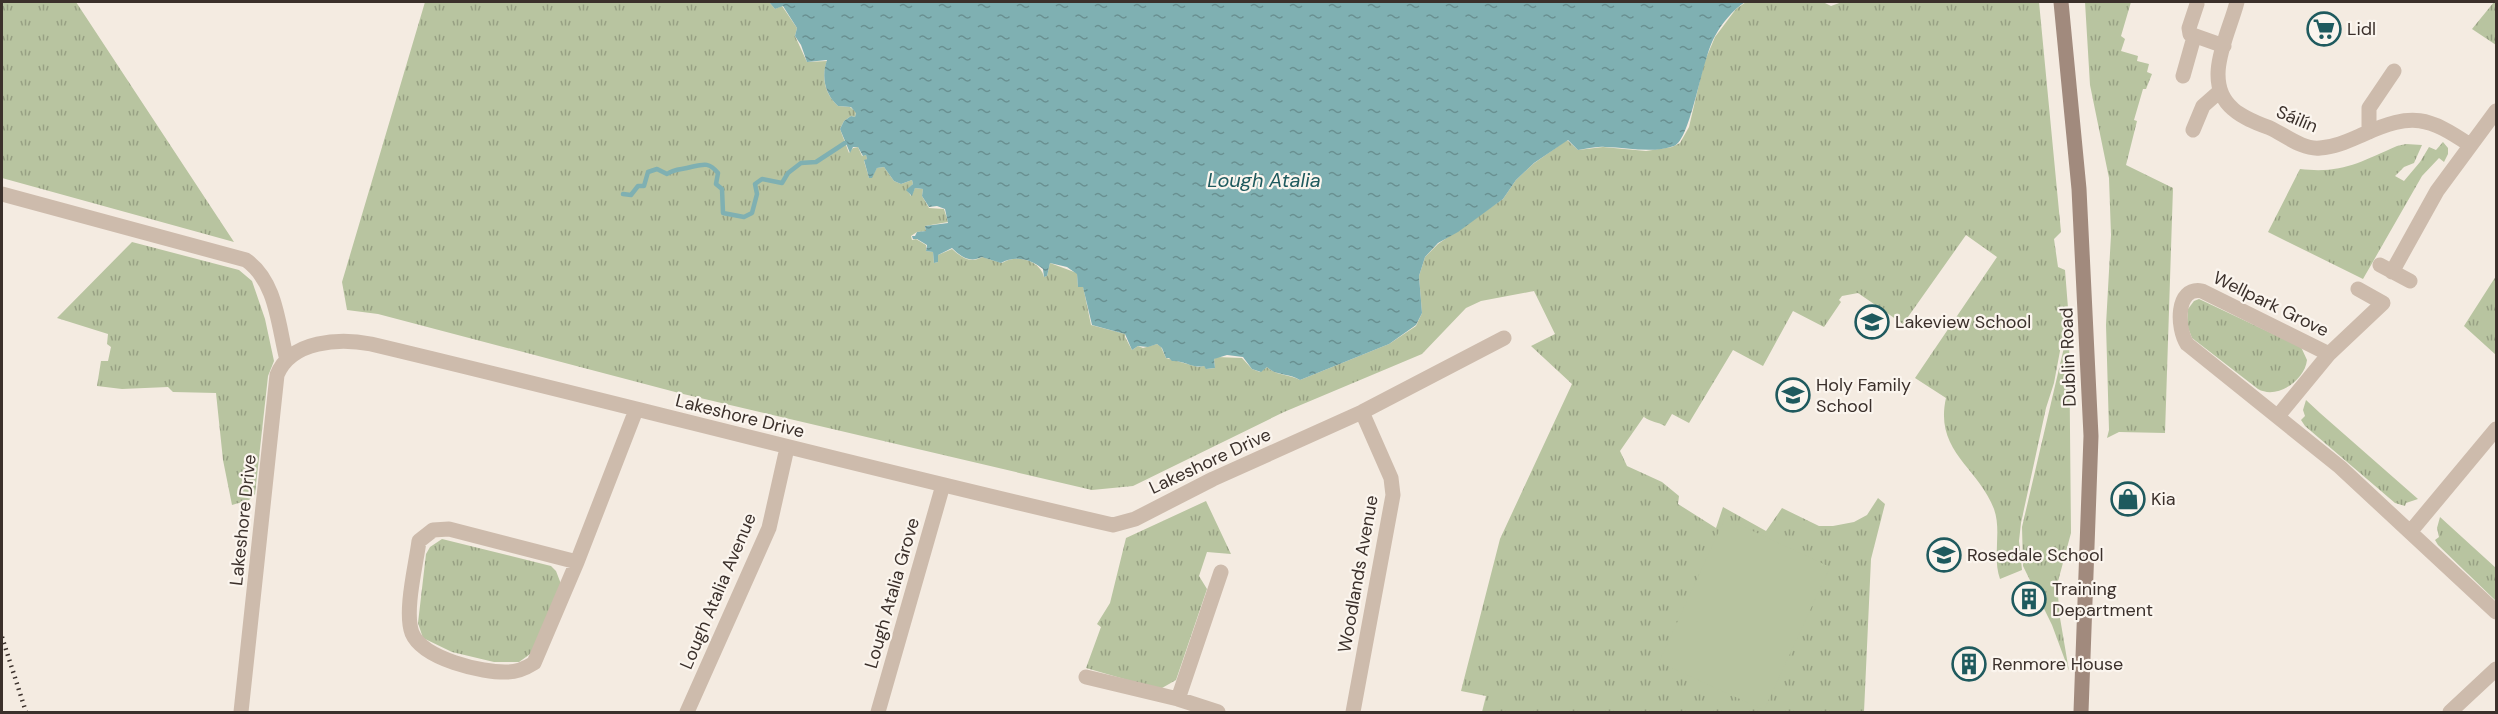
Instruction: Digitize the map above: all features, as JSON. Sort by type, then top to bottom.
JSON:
[{"type":"main road","name":"Dublin Road","points":[[2061,2],[2079,189],[2091,436],[2082,712]]},
{"type":"street","points":[[2193,130],[2203,106],[2220,91],[2217,79],[2237,2]]},
{"type":"street","points":[[2197,4],[2189,27],[2190,34],[2224,45]]},
{"type":"street","points":[[2183,76],[2194,37]]},
{"type":"street","points":[[2369,132],[2369,108],[2394,70]]},
{"type":"street","name":"Sáilín","points":[[2220,91],[2226,102],[2242,115],[2314,149],[2337,145],[2408,120],[2426,121],[2449,131],[2470,145]]},
{"type":"street","points":[[2410,281],[2386,268],[2496,111]]},
{"type":"street","points":[[2,194],[246,260],[260,272],[270,289],[287,360]]},
{"type":"street","name":"Wellpark Grove","points":[[2278,416],[2328,354],[2383,303],[2358,289]]},
{"type":"street","name":"Wellpark Grove","points":[[2328,354],[2202,291],[2196,290],[2186,295],[2182,303],[2180,323],[2187,344],[2340,467],[2496,612]]},
{"type":"street","name":"Lakeshore Drive","points":[[241,712],[277,375],[287,360],[320,344],[341,340],[358,341],[588,396],[788,448],[1113,525],[1135,519],[1213,479],[1362,412],[1504,338]]},
{"type":"street","points":[[577,562],[449,529],[433,530],[419,541],[410,613],[412,632],[421,646],[447,659],[502,672],[528,667],[537,658],[577,562],[636,410]]},
{"type":"street","name":"Woodlands Avenue","points":[[1353,712],[1393,495],[1391,478],[1362,412]]},
{"type":"street","points":[[2411,531],[2496,429]]},
{"type":"street","name":"Lough Atalia Avenue","points":[[687,712],[769,528],[788,448]]},
{"type":"street","name":"Lough Atalia Grove","points":[[878,712],[943,485]]},
{"type":"street","points":[[1178,699],[1221,572]]},
{"type":"street","points":[[2450,712],[2496,669]]},
{"type":"street","points":[[1086,677],[1178,699],[1218,712]]},
{"type":"green space","points":[[2,2],[76,2],[234,242],[2,178]]},
{"type":"green space","points":[[425,2],[769,2],[775,9],[782,6],[797,28],[795,36],[807,62],[827,61],[824,80],[830,96],[838,106],[850,107],[856,112],[855,117],[851,116],[844,121],[840,129],[849,153],[853,148],[858,147],[862,156],[866,155],[867,159],[864,161],[869,178],[877,168],[884,167],[894,181],[901,184],[912,180],[913,184],[907,190],[911,196],[915,188],[923,189],[922,196],[929,208],[944,209],[948,222],[925,226],[926,231],[917,232],[911,236],[912,240],[916,239],[926,245],[926,251],[933,252],[934,263],[938,262],[938,255],[952,249],[970,260],[982,257],[1002,263],[1013,259],[1026,260],[1038,266],[1044,277],[1047,276],[1050,263],[1077,273],[1078,287],[1083,286],[1091,325],[1125,334],[1132,350],[1138,346],[1143,348],[1157,344],[1166,358],[1198,367],[1204,366],[1207,369],[1215,368],[1214,359],[1217,357],[1242,358],[1252,369],[1260,372],[1267,367],[1274,372],[1300,380],[1389,344],[1416,326],[1422,313],[1419,276],[1425,257],[1438,244],[1503,199],[1516,180],[1533,164],[1567,140],[1578,150],[1603,147],[1646,151],[1672,147],[1680,143],[1689,127],[1704,63],[1715,37],[1736,9],[1746,2],[1823,2],[1831,6],[1842,2],[2039,2],[2061,232],[2054,239],[2058,267],[2065,270],[2068,308],[2054,383],[2046,408],[2021,523],[2019,541],[2022,570],[2000,579],[1994,509],[1987,494],[1960,458],[1946,432],[1944,416],[1946,398],[1915,378],[1997,257],[1966,235],[1903,324],[1858,293],[1842,296],[1839,300],[1841,302],[1824,327],[1793,311],[1763,366],[1733,350],[1689,423],[1672,414],[1665,426],[1647,419],[1645,415],[1620,451],[1627,466],[1662,482],[1679,496],[1678,504],[1716,528],[1723,507],[1766,531],[1782,508],[1819,526],[1833,526],[1854,522],[1867,515],[1878,498],[1885,504],[1871,559],[1864,712],[1482,712],[1486,696],[1461,691],[1500,539],[1572,384],[1531,346],[1555,334],[1534,291],[1481,301],[1466,308],[1422,354],[1284,412],[1133,486],[1092,490],[679,393],[378,314],[347,310],[342,282]]},
{"type":"green space","points":[[2085,2],[2131,2],[2121,36],[2125,39],[2121,51],[2138,56],[2137,61],[2149,64],[2147,72],[2152,74],[2146,89],[2143,89],[2134,120],[2137,121],[2126,165],[2173,188],[2165,433],[2119,432],[2107,438],[2109,430],[2106,325],[2111,235],[2109,178],[2090,85]]},
{"type":"green space","points":[[2496,2],[2496,45],[2472,29]]},
{"type":"green space","points":[[2443,142],[2448,148],[2444,162],[2439,158],[2422,176],[2363,279],[2268,232],[2300,169],[2339,168],[2361,162],[2397,146],[2422,145],[2414,163],[2404,167],[2395,176],[2404,181],[2429,147],[2436,150]]},
{"type":"green space","points":[[132,242],[239,270],[252,281],[265,319],[274,361],[268,376],[255,494],[249,500],[232,505],[223,460],[216,393],[173,392],[168,387],[122,389],[97,386],[101,361],[108,361],[111,347],[107,344],[108,334],[57,318]]},
{"type":"green space","points":[[2496,276],[2496,355],[2464,326]]},
{"type":"green space","points":[[2199,299],[2301,347],[2307,360],[2301,375],[2281,390],[2265,392],[2258,389],[2192,338],[2187,325],[2188,309],[2194,301]]},
{"type":"green space","points":[[2069,326],[2071,533],[2057,585],[2069,671],[2052,625],[2023,566],[2022,527]]},
{"type":"green space","points":[[2306,400],[2418,499],[2406,503],[2405,506],[2395,503],[2305,426],[2301,420],[2305,416],[2303,410]]},
{"type":"green space","points":[[1206,501],[1231,554],[1207,552],[1199,576],[1207,589],[1176,680],[1162,688],[1152,687],[1086,668],[1101,627],[1097,624],[1110,603],[1126,538]]},
{"type":"green space","points":[[2440,517],[2496,568],[2496,601],[2438,545],[2435,540],[2439,537],[2437,528]]},
{"type":"green space","points":[[1725,518],[1830,567],[1764,710],[1659,662]]},
{"type":"green space","points":[[442,539],[551,566],[556,571],[561,584],[533,652],[519,662],[494,662],[452,652],[423,638],[418,623],[426,554],[430,547]]},
{"type":"water","name":"Lough Atalia","points":[[769,2],[1745,2],[1728,17],[1715,36],[1686,129],[1674,146],[1657,150],[1595,147],[1578,150],[1568,140],[1534,163],[1516,180],[1503,199],[1458,232],[1438,243],[1425,257],[1419,276],[1422,313],[1416,325],[1389,344],[1300,380],[1274,372],[1267,367],[1261,372],[1252,369],[1243,357],[1227,355],[1214,359],[1215,368],[1206,369],[1204,366],[1166,358],[1162,348],[1157,344],[1148,347],[1138,346],[1132,350],[1125,334],[1092,325],[1083,287],[1078,287],[1077,274],[1067,267],[1050,263],[1047,276],[1044,277],[1043,269],[1028,261],[1012,259],[1001,263],[982,257],[970,259],[952,248],[938,255],[938,262],[934,263],[933,252],[926,251],[927,245],[913,239],[912,236],[915,236],[917,232],[926,231],[925,226],[948,223],[945,209],[937,206],[929,207],[922,196],[923,189],[915,188],[912,196],[906,190],[913,184],[912,180],[901,184],[894,181],[884,167],[877,168],[872,178],[869,178],[864,160],[867,159],[866,155],[863,156],[858,147],[853,147],[850,153],[840,129],[844,121],[851,116],[855,117],[856,113],[851,107],[838,106],[827,91],[824,73],[827,60],[807,62],[795,36],[797,28],[783,6],[775,9]]},
{"type":"waterway","points":[[623,194],[631,195],[638,186],[644,186],[648,172],[657,169],[667,174],[676,170],[706,165],[718,173],[716,184],[722,189],[723,213],[744,217],[752,213],[757,194],[755,184],[762,179],[782,183],[788,173],[801,163],[816,162],[845,143]]},
{"type":"railway","points":[[2,637],[26,712]]},
{"type":"place","name":"Lidl","points":[[2324,29]]},
{"type":"place","name":"Lakeview School","points":[[1872,322]]},
{"type":"place","name":"Holy Family School","points":[[1793,395]]},
{"type":"place","name":"Kia","points":[[2128,499]]},
{"type":"place","name":"Rosedale School","points":[[1944,555]]},
{"type":"place","name":"Training Department","points":[[2029,599]]},
{"type":"place","name":"Renmore House","points":[[1969,664]]}]
